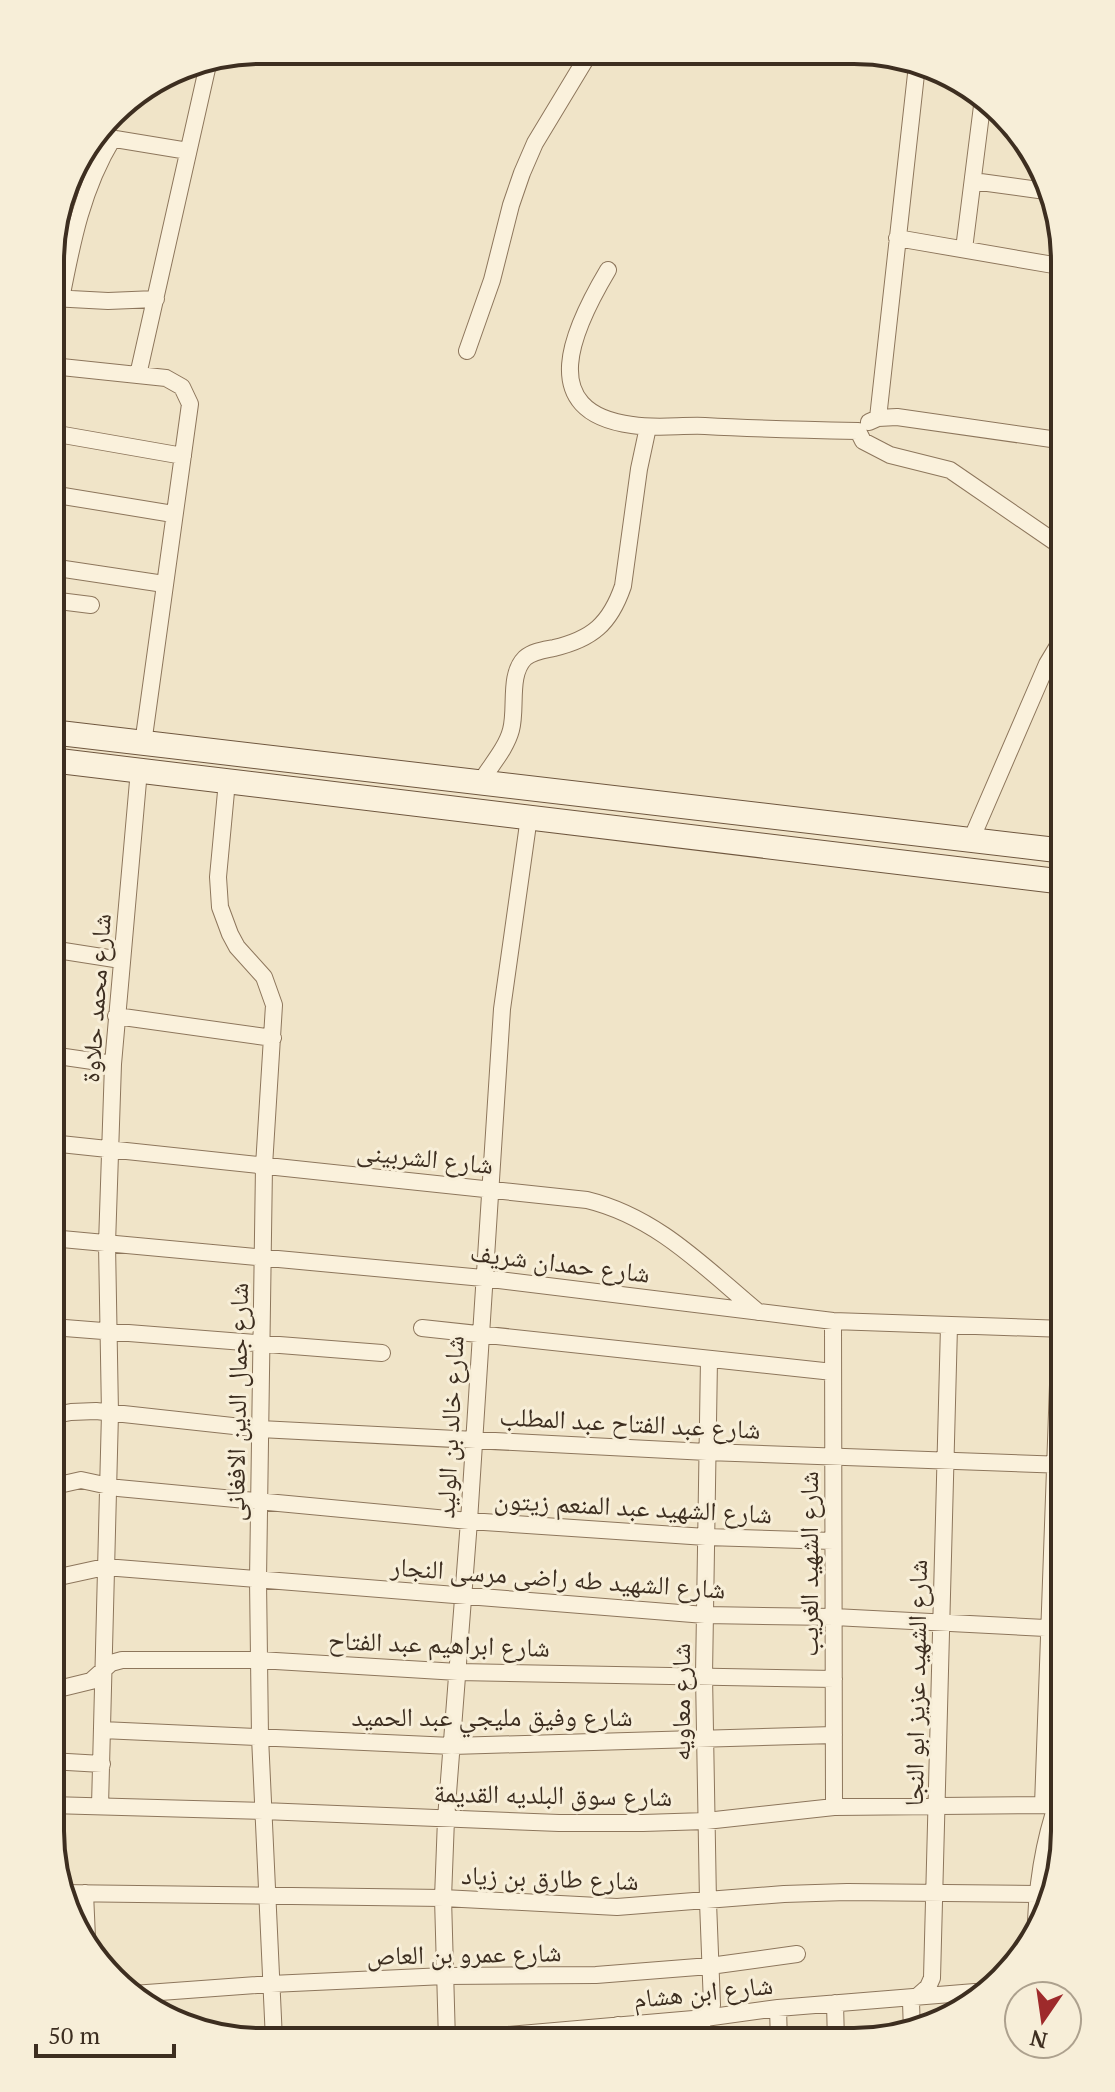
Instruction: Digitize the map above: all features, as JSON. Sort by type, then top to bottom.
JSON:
[{"type":"main road","points":[[64,734],[1051,849]]},
{"type":"main road","points":[[64,761],[1051,880]]},
{"type":"main road","points":[[440,806],[442,778]]},
{"type":"street","points":[[467,351],[492,280],[522,173],[535,143],[583,64]]},
{"type":"street","points":[[138,375],[182,191],[206,72]]},
{"type":"street","points":[[878,418],[916,74]]},
{"type":"street","points":[[964,249],[981,111]]},
{"type":"street","points":[[108,137],[188,151]]},
{"type":"street","points":[[64,269],[82,201],[102,145]]},
{"type":"street","points":[[973,181],[1038,190]]},
{"type":"street","points":[[897,238],[1051,263]]},
{"type":"street","points":[[608,270],[576,334],[569,359],[569,379],[577,398],[592,413],[611,421],[647,433],[706,426],[858,431],[878,418],[897,417],[1051,439]]},
{"type":"street","points":[[64,299],[156,299]]},
{"type":"street","points":[[64,367],[166,378],[182,387],[190,404],[143,744]]},
{"type":"street","points":[[858,431],[863,441],[890,455],[950,470],[1051,539]]},
{"type":"street","points":[[480,783],[509,737],[516,676],[521,663],[531,654],[576,643],[589,635],[611,614],[618,600],[623,586],[647,433]]},
{"type":"street","points":[[64,435],[183,456]]},
{"type":"street","points":[[64,496],[173,514]]},
{"type":"street","points":[[64,569],[164,584]]},
{"type":"street","points":[[64,602],[91,605]]},
{"type":"street","points":[[971,840],[1051,660]]},
{"type":"street","name":"شارع محمد حلاوة","points":[[100,1806],[110,1413],[107,1244],[113,1064],[139,770]]},
{"type":"street","name":"شارع جمال الدين الافغانى","points":[[227,781],[218,877],[220,907],[237,947],[269,986],[274,1005],[264,1166],[258,1580],[260,1737],[273,2028]]},
{"type":"street","name":"شارع خالد بن الوليد","points":[[447,2028],[443,1898],[446,1819],[502,1009],[529,817]]},
{"type":"street","points":[[64,951],[121,960]]},
{"type":"street","points":[[116,1016],[273,1038]]},
{"type":"street","points":[[64,1057],[113,1064]]},
{"type":"street","name":"شارع الشربينى","points":[[64,1145],[587,1200],[627,1212],[663,1232],[760,1313]]},
{"type":"street","name":"شارع حمدان شريف","points":[[64,1239],[483,1278],[833,1321],[1051,1329]]},
{"type":"street","name":"شارع الشهيد الغريب","points":[[833,1321],[834,1807]]},
{"type":"street","name":"شارع الشهيد عزيز ابو النجا","points":[[911,2019],[910,2006],[928,1987],[932,1978],[949,1326]]},
{"type":"street","points":[[64,1328],[382,1353]]},
{"type":"street","points":[[422,1328],[833,1372]]},
{"type":"street","name":"شارع معاويه","points":[[701,2028],[712,2005],[704,1675],[709,1359]]},
{"type":"street","name":"شارع عبد الفتاح عبد المطلب","points":[[64,1413],[110,1413],[260,1429],[707,1452],[1051,1465]]},
{"type":"street","name":"شارع الشهيد عبد المنعم زيتون","points":[[64,1484],[81,1480],[106,1486],[469,1521],[706,1537],[833,1541]]},
{"type":"street","name":"شارع الشهيد طه راضى مرسى النجار","points":[[64,1576],[105,1567],[705,1615],[834,1617],[1051,1628]]},
{"type":"street","name":"شارع ابراهيم عبد الفتاح","points":[[64,1688],[91,1681],[111,1663],[122,1660],[259,1660],[458,1672],[834,1679]]},
{"type":"street","name":"شارع وفيق مليجي عبد الحميد","points":[[102,1730],[452,1746],[834,1735]]},
{"type":"street","points":[[1037,1905],[1049,1805],[1051,1761]]},
{"type":"street","points":[[64,1762],[102,1764]]},
{"type":"street","name":"شارع سوق البلديه القديمة","points":[[64,1805],[559,1823],[706,1821],[834,1807],[1049,1805]]},
{"type":"street","name":"شارع طارق بن زياد","points":[[74,1893],[443,1898],[617,1907],[784,1894],[1037,1894]]},
{"type":"street","points":[[85,1893],[86,1922]]},
{"type":"street","name":"شارع عمرو بن العاص","points":[[149,1993],[445,1976],[596,1975],[710,1966],[797,1954]]},
{"type":"street","name":"شارع ابن هشام","points":[[648,2028],[778,2008],[966,1993]]},
{"type":"street","points":[[835,2003],[836,2028]]},
{"type":"street","points":[[778,2008],[779,2028]]}]
